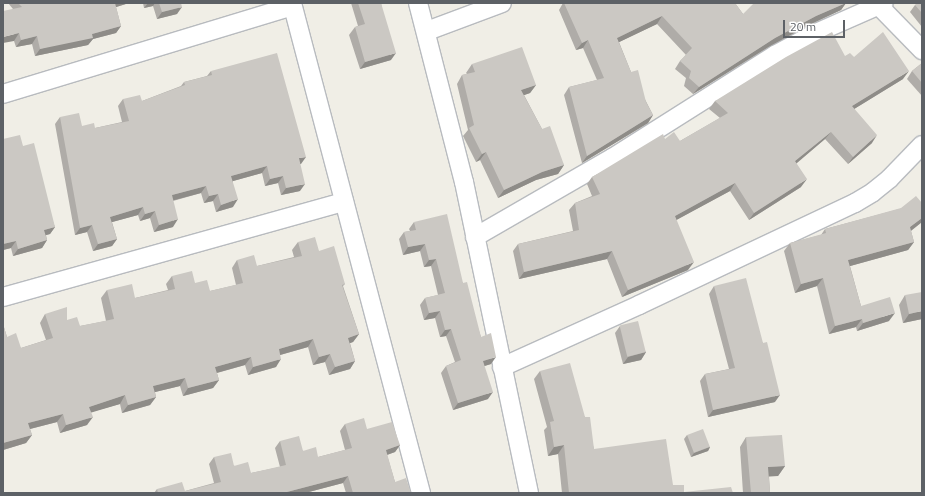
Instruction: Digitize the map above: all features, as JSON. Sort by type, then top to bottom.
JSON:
[{"type":"street","points":[[418,3],[427,31],[464,182],[529,493]]},
{"type":"street","points":[[427,31],[502,3]]},
{"type":"street","points":[[3,94],[292,4],[422,493]]},
{"type":"street","points":[[476,237],[612,158],[776,55],[816,33],[881,4],[922,50]]},
{"type":"street","points":[[502,367],[639,305],[856,203],[890,178],[922,145]]},
{"type":"street","points":[[3,297],[344,202]]},
{"type":"building","points":[[18,3],[115,3],[121,26],[92,34],[93,38],[40,49],[37,36],[21,40],[19,33],[3,37],[3,11],[22,7]]},
{"type":"building","points":[[159,3],[181,3],[182,7],[162,12]]},
{"type":"building","points":[[358,3],[381,3],[396,53],[365,62],[355,27],[365,24]]},
{"type":"building","points":[[564,3],[735,3],[743,14],[754,3],[846,3],[816,16],[775,38],[699,87],[689,78],[691,71],[680,61],[692,48],[662,16],[617,38],[631,72],[638,70],[646,102],[653,115],[587,156],[569,87],[604,78],[588,40],[582,43]]},
{"type":"building","points":[[917,3],[922,3],[922,13],[915,5]]},
{"type":"building","points":[[832,32],[845,56],[850,53],[854,57],[883,32],[909,71],[852,106],[877,135],[853,157],[831,132],[795,161],[807,179],[754,213],[735,183],[675,216],[694,262],[628,290],[612,251],[524,272],[518,244],[579,230],[575,203],[600,194],[592,177],[663,134],[665,139],[674,132],[680,141],[728,113],[715,101],[786,57]]},
{"type":"building","points":[[522,47],[536,85],[521,90],[542,129],[550,126],[564,165],[542,172],[504,190],[486,152],[482,154],[469,128],[474,125],[462,75],[475,72],[472,64]]},
{"type":"building","points":[[277,53],[306,157],[299,158],[305,184],[286,188],[283,176],[270,179],[267,166],[231,176],[238,199],[221,205],[218,194],[209,196],[206,186],[172,195],[178,219],[159,225],[155,211],[145,214],[143,207],[110,217],[117,239],[98,244],[92,225],[80,228],[60,117],[79,113],[82,126],[94,123],[95,128],[129,121],[123,99],[140,95],[142,101],[185,85],[184,82],[212,75],[211,71]]},
{"type":"building","points":[[922,63],[922,83],[912,71]]},
{"type":"building","points":[[20,135],[23,146],[34,143],[55,227],[44,230],[47,240],[18,249],[16,241],[3,244],[3,139]]},
{"type":"building","points":[[916,196],[922,203],[922,218],[910,227],[914,242],[848,260],[861,306],[890,297],[895,313],[863,323],[862,319],[835,326],[823,278],[801,284],[790,243],[826,233],[825,229],[901,208]]},
{"type":"building","points":[[447,214],[463,283],[467,282],[481,337],[491,333],[496,357],[483,361],[493,392],[458,403],[446,366],[461,360],[451,329],[445,330],[440,311],[429,313],[425,298],[445,293],[436,259],[429,260],[425,244],[408,247],[404,232],[416,230],[414,222]]},
{"type":"building","points":[[315,237],[319,251],[334,246],[345,284],[342,285],[359,334],[348,338],[355,361],[335,367],[330,354],[319,357],[313,339],[279,349],[281,359],[253,367],[251,357],[215,367],[219,380],[188,388],[185,378],[153,386],[156,397],[128,405],[125,395],[89,407],[93,417],[66,425],[63,414],[28,423],[32,435],[3,443],[3,324],[7,337],[16,333],[21,348],[53,338],[45,314],[67,307],[67,320],[77,317],[80,326],[114,319],[107,290],[132,284],[135,298],[175,289],[172,276],[192,271],[195,283],[207,280],[210,291],[243,283],[237,260],[254,255],[257,266],[302,256],[298,242]]},
{"type":"building","points":[[746,278],[763,343],[767,342],[780,395],[713,410],[705,374],[735,368],[714,286]]},
{"type":"building","points":[[922,292],[922,311],[909,314],[905,295]]},
{"type":"building","points":[[638,321],[646,352],[627,357],[620,326]]},
{"type":"building","points":[[570,363],[585,417],[590,417],[594,449],[666,439],[673,485],[684,485],[684,492],[731,487],[733,493],[569,493],[564,445],[554,447],[550,422],[554,421],[540,371]]},
{"type":"building","points":[[364,418],[367,429],[392,422],[400,445],[386,450],[395,482],[406,478],[411,493],[353,493],[348,476],[283,493],[158,493],[157,489],[182,482],[185,491],[221,482],[214,457],[231,453],[234,466],[248,462],[251,473],[286,465],[280,441],[299,436],[303,451],[316,447],[318,457],[352,448],[345,424]]},
{"type":"building","points":[[703,429],[710,447],[694,453],[687,435]]},
{"type":"building","points":[[782,435],[785,466],[768,467],[770,493],[751,493],[746,437]]}]
